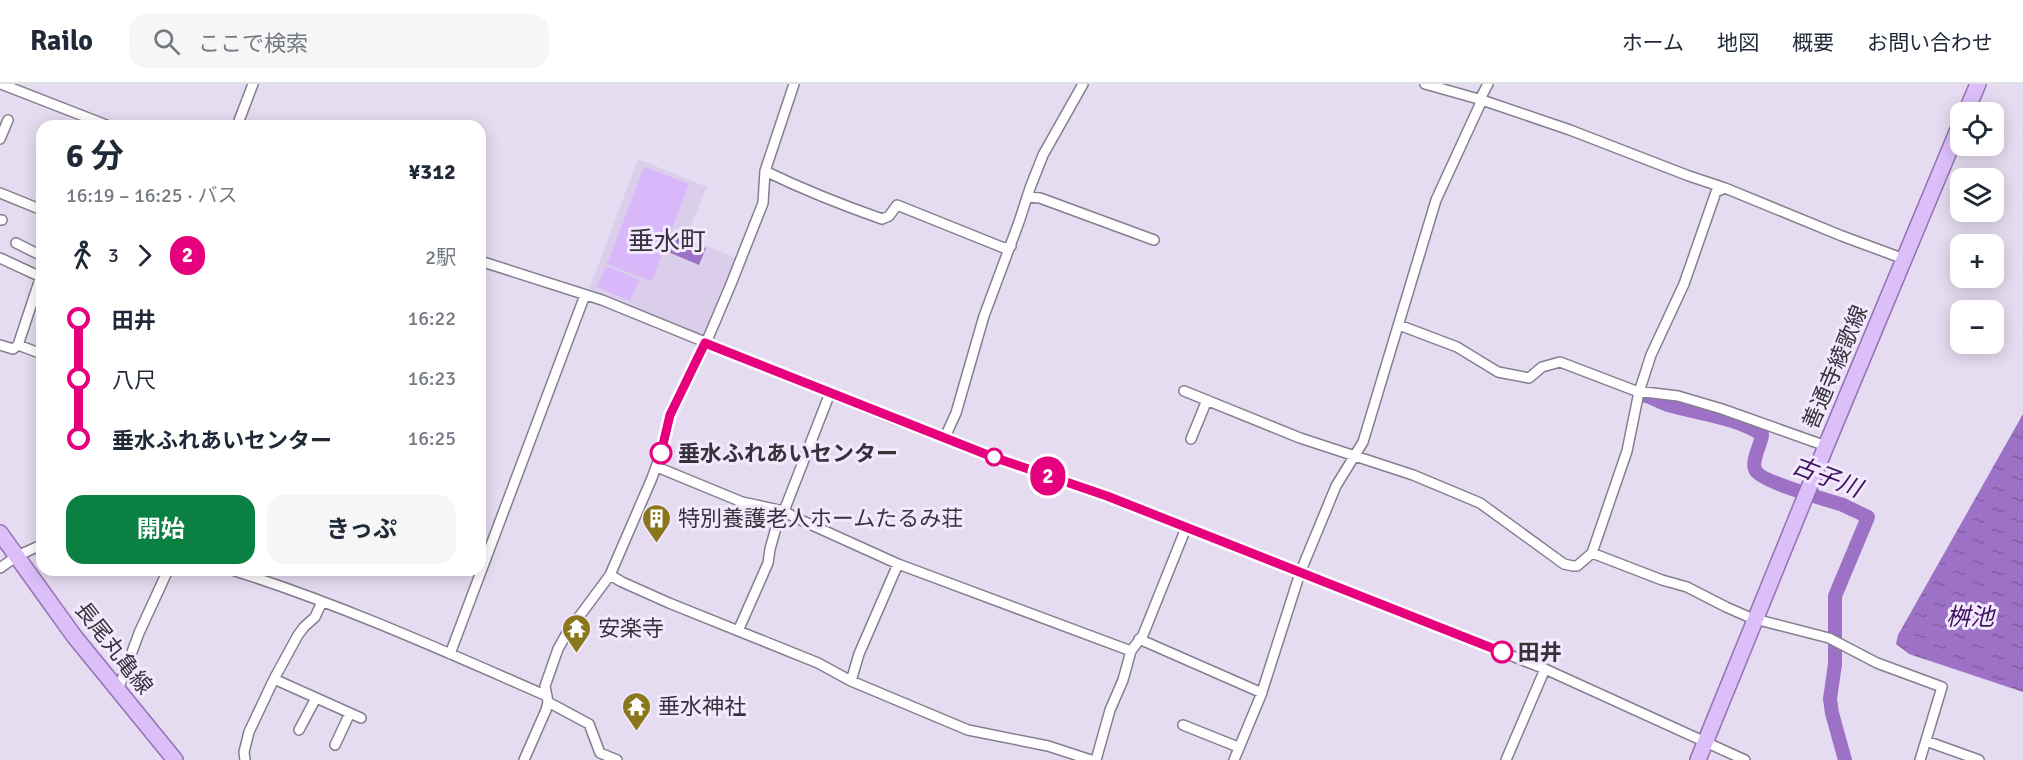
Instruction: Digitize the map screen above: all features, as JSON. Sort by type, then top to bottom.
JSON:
[{"type":"main road","points":[[1970,102],[1978,84]]},
{"type":"main road","name":"善通寺綾歌線","points":[[1698,760],[1950,150]]},
{"type":"main road","name":"長尾丸亀線","points":[[0,533],[74,636],[175,760]]},
{"type":"street","points":[[1,84],[91,120]]},
{"type":"street","points":[[239,120],[253,84]]},
{"type":"street","points":[[524,760],[543,718],[547,699],[545,686],[558,649],[567,633],[610,575],[657,467],[670,415],[705,343],[763,203],[765,171],[794,84]]},
{"type":"street","points":[[945,436],[956,413],[984,316],[1043,155],[1083,84]]},
{"type":"street","points":[[1425,84],[1481,100],[1725,188],[1905,261]]},
{"type":"street","points":[[1234,760],[1262,693],[1300,573],[1333,493],[1363,442],[1436,200],[1488,84]]},
{"type":"street","points":[[0,139],[8,120]]},
{"type":"street","points":[[765,171],[863,214],[882,219],[889,216],[897,205],[1004,248],[1011,246]]},
{"type":"street","points":[[1184,391],[1300,438],[1413,475],[1480,503],[1564,564],[1577,566],[1592,553],[1627,451],[1640,392],[1652,355],[1684,284],[1716,192],[1725,188]]},
{"type":"street","points":[[0,193],[36,208]]},
{"type":"street","points":[[1028,197],[1040,198],[1154,240]]},
{"type":"street","points":[[16,243],[36,253]]},
{"type":"street","points":[[0,258],[36,273]]},
{"type":"street","points":[[486,263],[585,295],[830,393],[945,436],[993,457],[1107,496],[1545,669],[1745,760]]},
{"type":"street","points":[[0,345],[13,349],[18,345],[36,290]]},
{"type":"street","points":[[486,558],[585,295]]},
{"type":"street","points":[[1399,325],[1457,346],[1498,372],[1529,378],[1542,367],[1560,362],[1611,383],[1640,392],[1678,396],[1826,446]]},
{"type":"street","points":[[18,345],[36,352]]},
{"type":"street","points":[[738,631],[768,563],[770,549],[783,510],[830,393]]},
{"type":"street","points":[[1191,439],[1206,400]]},
{"type":"street","points":[[657,467],[742,502],[783,510],[898,564],[1131,651]]},
{"type":"street","points":[[1095,760],[1131,651],[1143,635],[1186,528]]},
{"type":"street","points":[[0,568],[17,556],[36,547]]},
{"type":"street","points":[[1592,553],[1662,580],[1687,587],[1756,619],[1829,638],[1877,663],[1942,687],[1920,760]]},
{"type":"street","points":[[851,681],[859,654],[898,564]]},
{"type":"street","points":[[610,575],[650,595],[818,663],[851,681],[968,730],[1048,746],[1091,760]]},
{"type":"street","points":[[118,690],[139,633],[165,576]]},
{"type":"street","points":[[251,576],[450,654],[547,699],[589,724],[600,753],[617,760]]},
{"type":"street","points":[[450,654],[479,576]]},
{"type":"street","points":[[245,760],[244,752],[249,732],[274,679],[298,635],[315,617],[322,602]]},
{"type":"street","points":[[1139,639],[1262,693]]},
{"type":"street","points":[[1506,760],[1545,669]]},
{"type":"street","points":[[274,679],[361,718]]},
{"type":"street","points":[[299,730],[316,698]]},
{"type":"street","points":[[335,745],[350,713]]},
{"type":"street","points":[[1183,725],[1239,747]]},
{"type":"street","points":[[1926,741],[1979,760]]},
{"type":"shaded area","points":[[638,159],[707,187],[686,237],[736,258],[701,341],[588,293]]},
{"type":"shaded area","points":[[644,167],[689,184],[652,281],[607,264]]},
{"type":"shaded area","points":[[606,266],[639,280],[630,301],[597,287]]},
{"type":"water","points":[[675,235],[706,248],[699,265],[668,252]]},
{"type":"water","name":"桝池","points":[[2023,414],[2023,692],[1909,654],[1896,644],[1898,635]]},
{"type":"waterway","name":"古子川","points":[[1642,395],[1668,405],[1730,420],[1753,429],[1762,435],[1754,463],[1756,471],[1761,475],[1782,485],[1843,505],[1868,517],[1835,596],[1835,664],[1830,699],[1845,760]]},
{"type":"bus line","name":"2","points":[[661,453],[670,415],[705,343],[894,419],[945,436],[993,457],[1107,496],[1502,652]]},
{"type":"place","name":"垂水ふれあいセンター","points":[[661,453]]},
{"type":"place","name":"特別養護老人ホームたるみ荘","points":[[657,544]]},
{"type":"place","name":"田井","points":[[1502,652]]},
{"type":"place","name":"安楽寺","points":[[577,654]]},
{"type":"place","name":"垂水神社","points":[[637,732]]},
{"type":"district","name":"垂水町","points":[[667,242]]}]
